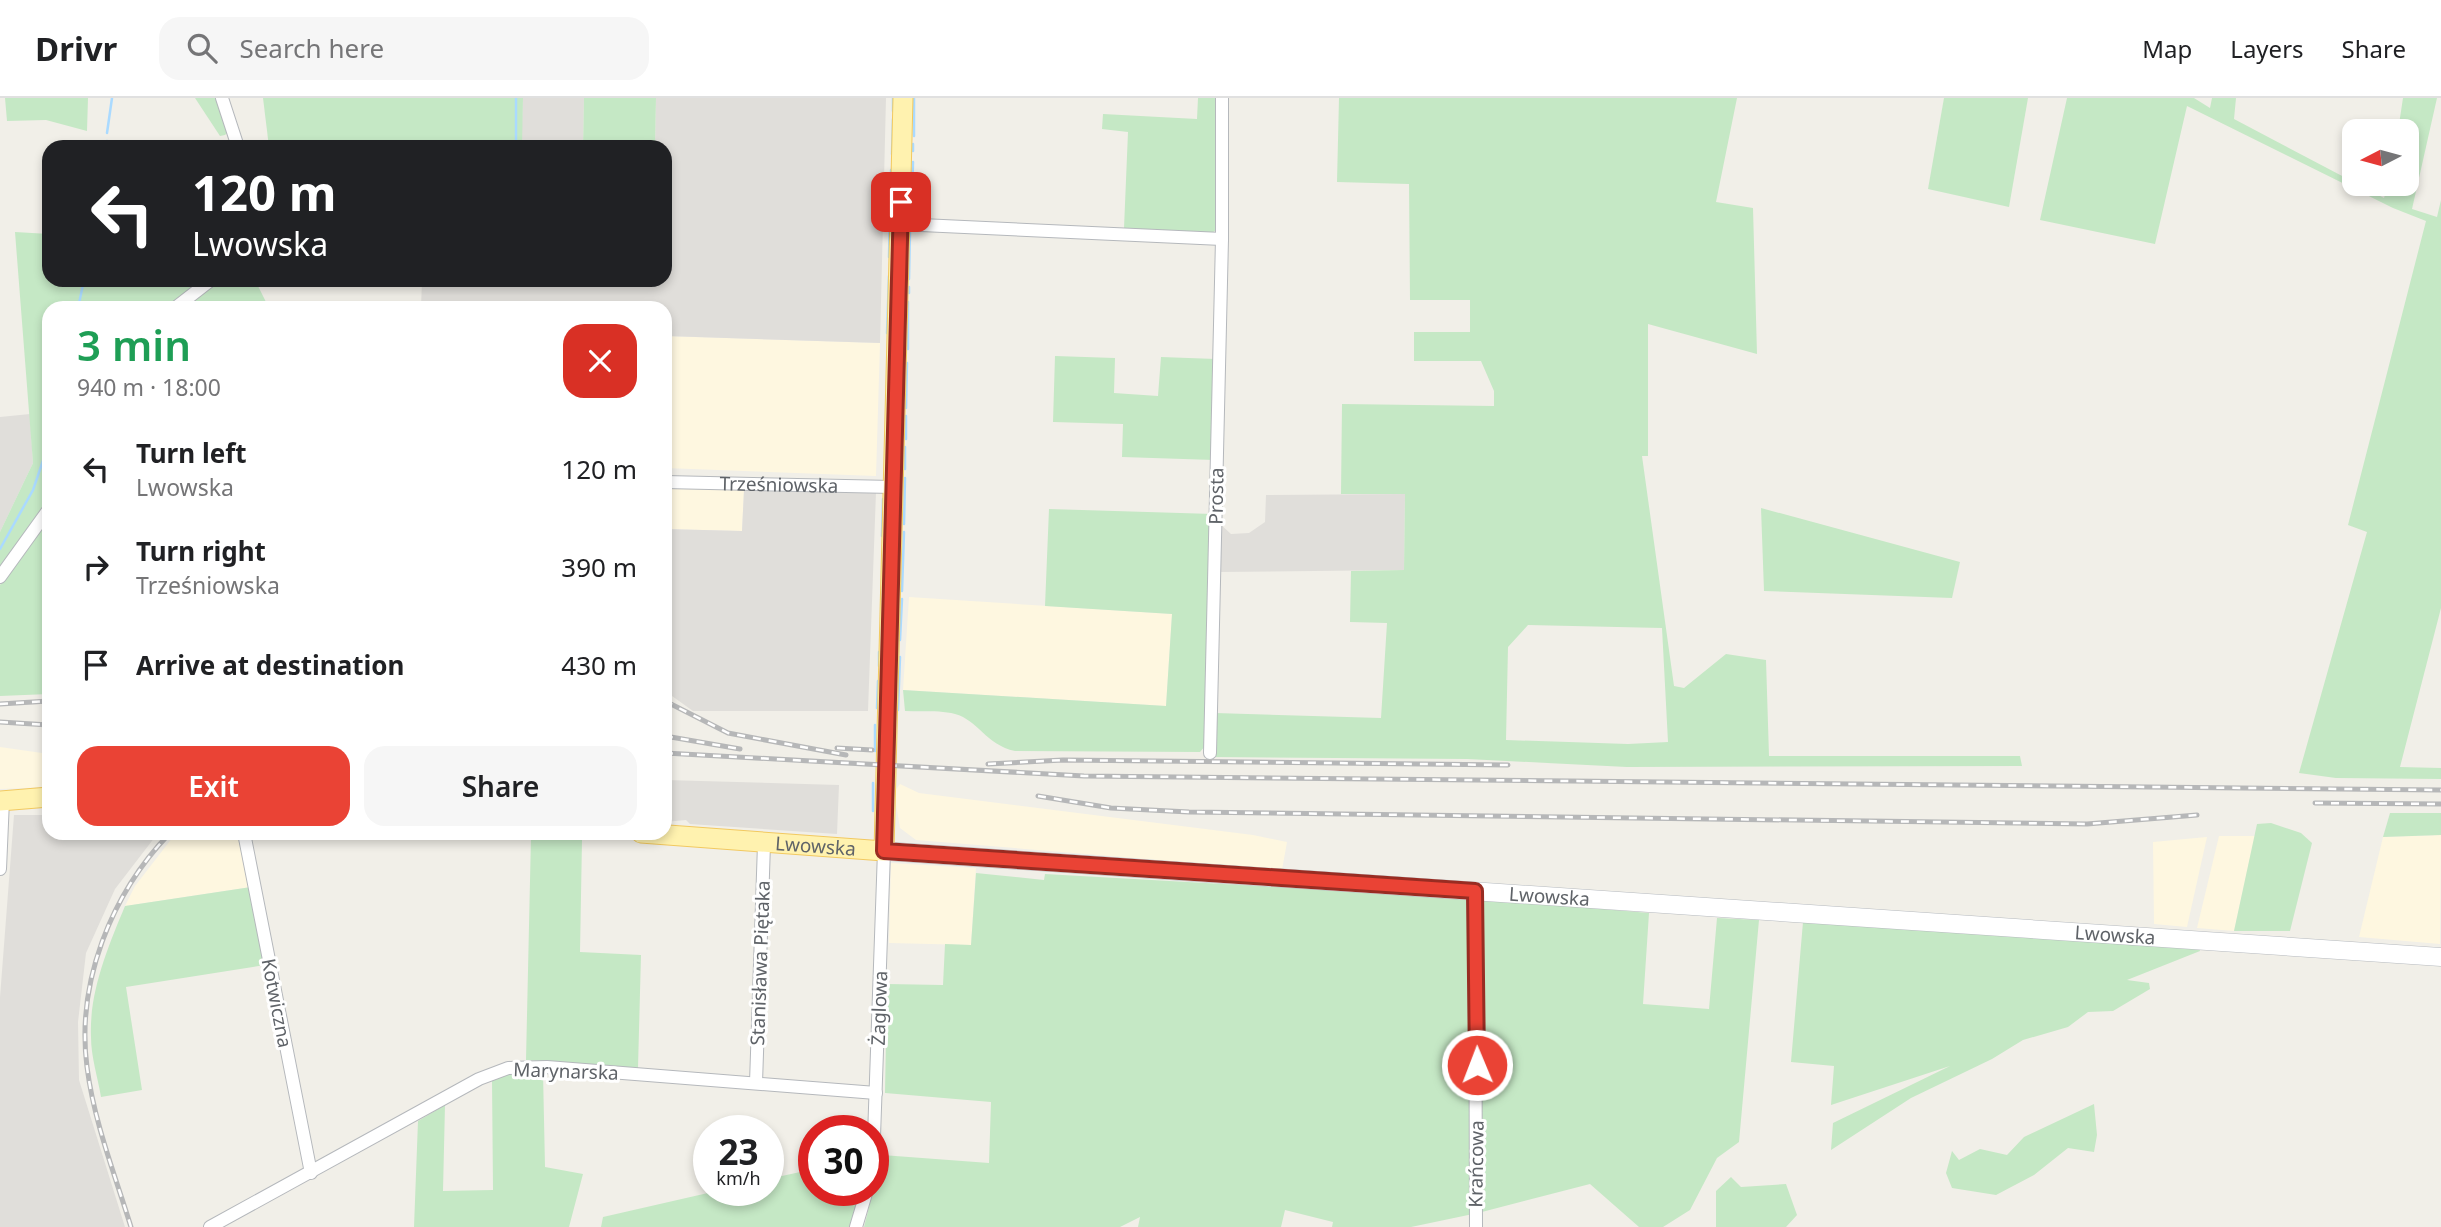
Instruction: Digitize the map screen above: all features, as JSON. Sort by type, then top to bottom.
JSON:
[{"type":"main road","points":[[884,851],[903,98]]},
{"type":"main road","points":[[1,801],[42,798]]},
{"type":"main road","name":"Lwowska","points":[[672,836],[2441,957]]},
{"type":"street","points":[[222,98],[235,140]]},
{"type":"street","name":"Prosta","points":[[1210,753],[1222,240],[1222,98]]},
{"type":"street","points":[[900,224],[1222,240]]},
{"type":"street","points":[[184,301],[202,287]]},
{"type":"street","name":"Trześniowska","points":[[672,482],[893,487]]},
{"type":"street","points":[[0,577],[42,519]]},
{"type":"street","points":[[0,869],[1,801]]},
{"type":"street","name":"Kotwiczna","points":[[245,840],[311,1173]]},
{"type":"street","name":"Stanisława Piętaka","points":[[756,1083],[764,844]]},
{"type":"street","name":"Żaglowa","points":[[875,1115],[884,851]]},
{"type":"street","name":"Krańcowa","points":[[1475,891],[1476,1227]]},
{"type":"street","name":"Marynarska","points":[[210,1227],[479,1079],[508,1068],[547,1067],[876,1093]]},
{"type":"street","points":[[856,1227],[862,1206]]},
{"type":"shaded area","points":[[523,98],[584,98],[583,140],[521,140]]},
{"type":"shaded area","points":[[656,98],[886,98],[880,343],[672,336],[672,301],[421,301],[422,287],[672,287],[672,140],[655,140]]},
{"type":"shaded area","points":[[672,336],[880,343],[876,476],[672,468]]},
{"type":"shaded area","points":[[30,414],[33,463],[0,532],[0,417]]},
{"type":"shaded area","points":[[672,489],[744,490],[742,531],[672,529]]},
{"type":"shaded area","points":[[744,490],[876,492],[868,711],[693,711],[672,696],[672,529],[742,531]]},
{"type":"shaded area","points":[[1405,494],[1404,570],[1219,572],[1219,523],[1231,534],[1249,533],[1265,522],[1266,495]]},
{"type":"shaded area","points":[[909,597],[1172,614],[1166,706],[903,690]]},
{"type":"shaded area","points":[[0,747],[42,753],[42,787],[0,789]]},
{"type":"shaded area","points":[[672,780],[839,785],[837,834],[690,824],[686,820],[672,821]]},
{"type":"shaded area","points":[[900,784],[919,793],[1253,835],[1287,842],[1282,870],[916,840],[900,828],[894,792]]},
{"type":"shaded area","points":[[14,815],[42,815],[42,840],[153,840],[115,889],[86,953],[78,1022],[79,1080],[125,1227],[0,1227],[0,997]]},
{"type":"shaded area","points":[[2441,835],[2440,944],[2359,937],[2383,837]]},
{"type":"shaded area","points":[[2219,836],[2255,836],[2234,931],[2197,928]]},
{"type":"shaded area","points":[[2207,837],[2187,927],[2154,924],[2153,842]]},
{"type":"shaded area","points":[[171,840],[242,840],[251,887],[125,906],[135,886]]},
{"type":"shaded area","points":[[891,863],[976,868],[971,945],[889,943]]},
{"type":"green space","points":[[5,98],[88,98],[87,131],[46,120],[7,121]]},
{"type":"green space","points":[[195,98],[219,98],[228,132],[225,135],[220,136]]},
{"type":"green space","points":[[263,98],[523,98],[522,140],[268,140]]},
{"type":"green space","points":[[584,98],[656,98],[655,140],[583,140]]},
{"type":"green space","points":[[1198,98],[1218,98],[1218,229],[1210,234],[1124,228],[1128,132],[1102,129],[1103,114],[1197,119]]},
{"type":"green space","points":[[1339,98],[1737,98],[1716,202],[1753,208],[1757,354],[1648,324],[1648,456],[1642,456],[1674,686],[1684,688],[1726,654],[1766,660],[1769,756],[2020,756],[2022,766],[1627,767],[1467,759],[1213,757],[1215,713],[1381,718],[1387,623],[1350,622],[1351,571],[1404,570],[1405,494],[1341,494],[1342,404],[1494,406],[1494,391],[1481,361],[1414,361],[1414,332],[1470,332],[1470,300],[1410,300],[1409,184],[1337,182]],"holes":[[[1528,625],[1662,628],[1668,742],[1628,744],[1506,740],[1508,647]]]},
{"type":"green space","points":[[1944,98],[2028,98],[2009,207],[1928,189]]},
{"type":"green space","points":[[2067,98],[2194,98],[2210,108],[2212,98],[2236,98],[2234,119],[2342,176],[2342,183],[2187,106],[2155,244],[2040,220]]},
{"type":"green space","points":[[2403,98],[2437,98],[2419,178],[2419,119],[2400,119]]},
{"type":"green space","points":[[2369,196],[2415,196],[2412,209],[2437,217],[2441,200],[2441,608],[2400,767],[2441,768],[2441,779],[2336,778],[2299,773],[2367,532],[2348,525],[2426,221]]},
{"type":"green space","points":[[15,232],[42,234],[42,287],[195,287],[178,301],[42,301],[42,509],[0,567],[0,532],[33,463]]},
{"type":"green space","points":[[211,287],[258,287],[266,301],[192,301]]},
{"type":"green space","points":[[1055,356],[1115,358],[1114,393],[1158,396],[1161,357],[1216,359],[1214,460],[1122,457],[1123,424],[1053,422]]},
{"type":"green space","points":[[1761,508],[1960,562],[1952,598],[1764,591]]},
{"type":"green space","points":[[1049,509],[1213,514],[1206,745],[1200,752],[1015,751],[997,744],[970,721],[955,714],[905,711],[903,690],[1166,706],[1172,614],[1045,606]]},
{"type":"green space","points":[[42,528],[42,694],[0,696],[0,585]]},
{"type":"green space","points":[[2390,813],[2441,813],[2441,835],[2383,837]]},
{"type":"green space","points":[[2271,823],[2301,833],[2312,843],[2290,931],[2234,931],[2257,824]]},
{"type":"green space","points":[[531,840],[582,840],[580,952],[641,955],[638,1068],[526,1060]]},
{"type":"green space","points":[[976,873],[1044,880],[1045,874],[1473,898],[1473,1214],[1411,1227],[1332,1227],[1333,1222],[1285,1210],[1281,1227],[1138,1227],[1140,1217],[1120,1227],[864,1227],[869,1206],[889,1206],[889,1156],[989,1163],[991,1102],[885,1093],[887,984],[943,985],[945,944],[971,945]]},
{"type":"green space","points":[[251,887],[265,965],[126,987],[142,1090],[101,1097],[91,1045],[93,1003],[106,954],[125,906]]},
{"type":"green space","points":[[1478,898],[1649,913],[1643,1004],[1709,1009],[1717,918],[1759,920],[1739,1142],[1717,1158],[1690,1210],[1663,1227],[1639,1227],[1590,1184],[1478,1213]]},
{"type":"green space","points":[[1803,922],[2199,948],[2200,951],[2127,980],[2149,983],[2150,989],[2113,1011],[2088,1012],[2068,1027],[2023,1040],[1992,1059],[1911,1098],[1831,1150],[1833,1123],[1950,1066],[1831,1105],[1834,1066],[1791,1062]]},
{"type":"green space","points":[[543,1072],[545,1167],[583,1174],[569,1227],[414,1227],[418,1121],[445,1105],[443,1191],[493,1190],[492,1080],[510,1074]]},
{"type":"green space","points":[[2094,1104],[2097,1135],[2094,1152],[2068,1148],[2034,1175],[1996,1195],[1952,1188],[1946,1173],[1952,1151],[1959,1160],[1980,1149],[2007,1155],[2024,1137]]},
{"type":"green space","points":[[798,1172],[798,1206],[856,1206],[850,1227],[601,1227],[603,1217],[693,1196],[693,1206],[784,1206],[784,1176]]},
{"type":"green space","points":[[1731,1177],[1741,1187],[1786,1184],[1797,1215],[1786,1227],[1716,1227],[1716,1191]]},
{"type":"waterway","points":[[107,133],[112,98]]},
{"type":"waterway","points":[[516,98],[516,140]]},
{"type":"waterway","points":[[893,98],[893,111]]},
{"type":"waterway","points":[[914,98],[914,136]]},
{"type":"waterway","points":[[892,154],[893,119]]},
{"type":"waterway","points":[[913,144],[913,151]]},
{"type":"waterway","points":[[912,195],[913,162]]},
{"type":"waterway","points":[[891,170],[891,196]]},
{"type":"waterway","points":[[889,257],[890,211]]},
{"type":"waterway","points":[[909,279],[910,230]]},
{"type":"waterway","points":[[887,333],[889,276]]},
{"type":"waterway","points":[[80,301],[82,287]]},
{"type":"waterway","points":[[909,287],[909,293]]},
{"type":"waterway","points":[[908,302],[908,349]]},
{"type":"waterway","points":[[906,408],[907,363]]},
{"type":"waterway","points":[[906,416],[906,439]]},
{"type":"waterway","points":[[905,447],[905,469]]},
{"type":"waterway","points":[[0,549],[33,490],[42,464]]},
{"type":"waterway","points":[[904,524],[905,478]]},
{"type":"waterway","points":[[882,536],[883,499]]},
{"type":"waterway","points":[[902,591],[904,532]]},
{"type":"waterway","points":[[900,640],[902,599]]},
{"type":"waterway","points":[[879,652],[879,666]]},
{"type":"waterway","points":[[898,710],[900,657]]},
{"type":"waterway","points":[[877,708],[878,681]]},
{"type":"waterway","points":[[875,725],[875,751]]},
{"type":"waterway","points":[[873,783],[873,811]]},
{"type":"railway","points":[[0,704],[42,701]]},
{"type":"railway","points":[[672,705],[728,733],[846,755]]},
{"type":"railway","points":[[0,722],[42,725]]},
{"type":"railway","points":[[672,737],[740,749]]},
{"type":"railway","points":[[837,748],[872,750]]},
{"type":"railway","points":[[672,753],[1084,776],[2441,790]]},
{"type":"railway","points":[[988,764],[1063,760],[1508,765]]},
{"type":"railway","points":[[1038,796],[1111,808],[1189,812],[2087,824],[2197,815]]},
{"type":"railway","points":[[2315,803],[2441,804]]},
{"type":"railway","points":[[131,1227],[90,1088],[85,1035],[87,1004],[102,941],[115,912],[131,883],[164,840]]},
{"type":"route","points":[[901,202],[884,851],[1475,891],[1477,1065]]}]
